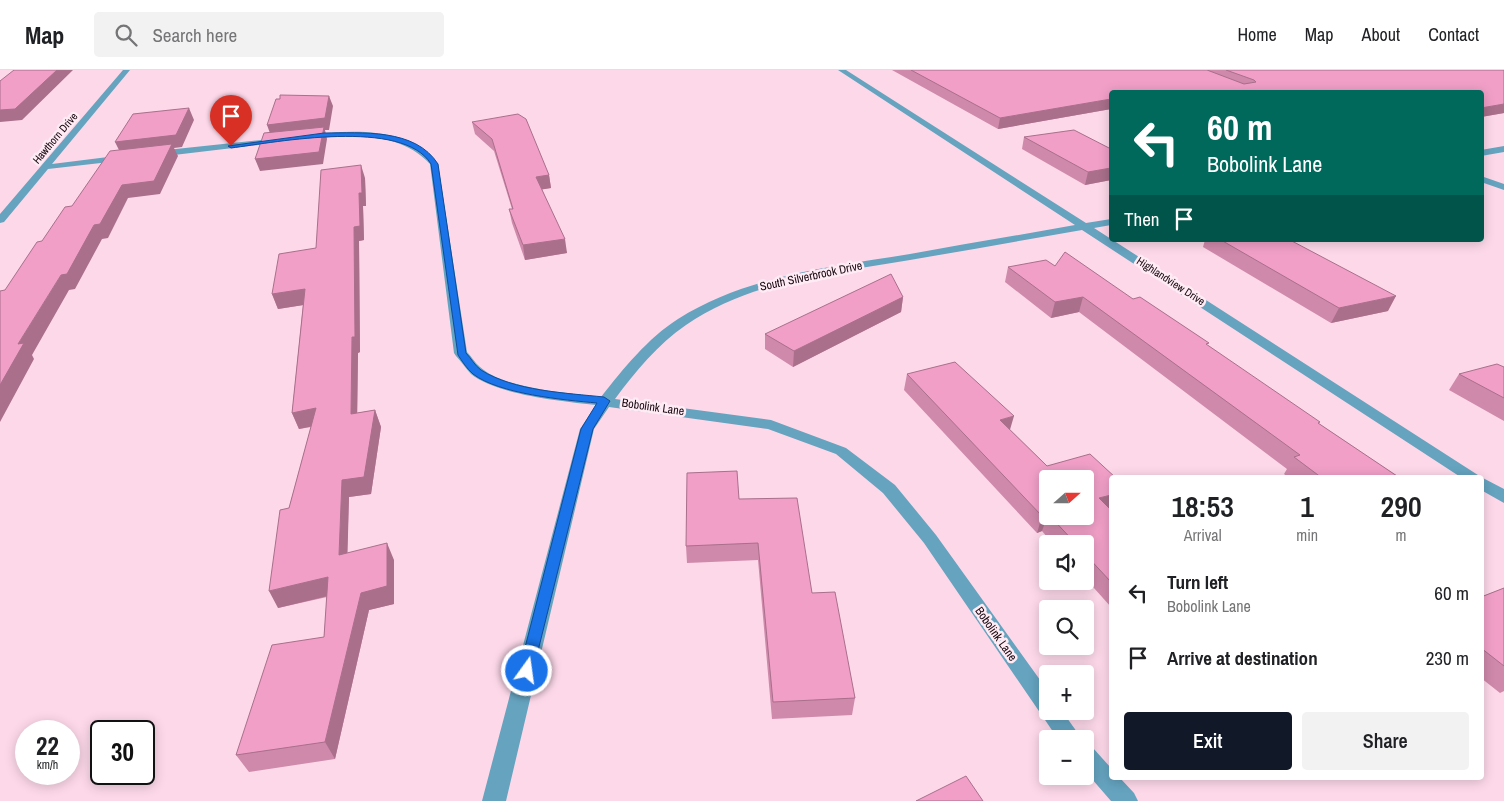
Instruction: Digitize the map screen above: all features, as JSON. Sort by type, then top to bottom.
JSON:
[{"type":"street","name":"Hawthorn Drive","points":[[0,220],[127,70]]},
{"type":"street","name":"Highlandview Drive","points":[[841,70],[1109,242]]},
{"type":"street","name":"Bobolink Lane","points":[[46,167],[324,135],[379,136],[401,140],[417,147],[428,154],[434,164],[461,353],[476,371],[500,384],[558,396],[771,425],[841,451],[889,489],[930,539],[1039,697]]},
{"type":"street","points":[[1484,152],[1504,149]]},
{"type":"street","points":[[1484,180],[1504,187]]},
{"type":"street","name":"South Silverbrook Drive","points":[[494,801],[587,429],[604,401],[659,342],[681,323],[721,300],[762,285],[794,277],[1109,222]]},
{"type":"street","name":"Highlandview Drive","points":[[1109,242],[1469,475]]},
{"type":"street","points":[[1484,484],[1504,497]]},
{"type":"street","name":"Bobolink Lane","points":[[1056,720],[1064,730]]},
{"type":"street","points":[[1094,765],[1126,801]]},
{"type":"building","points":[[14,70],[57,70],[15,109],[0,110],[0,81]]},
{"type":"building","points":[[911,70],[1207,70],[1244,84],[1256,82],[1226,70],[1504,70],[1504,104],[1484,107],[1484,90],[1109,90],[1109,99],[1000,118]]},
{"type":"building","points":[[280,95],[329,96],[325,118],[267,125],[276,99],[280,99]]},
{"type":"building","points":[[189,108],[176,135],[115,142],[133,114]]},
{"type":"building","points":[[518,114],[526,119],[549,175],[536,177],[565,239],[523,245],[509,209],[513,209],[492,139],[472,122]]},
{"type":"building","points":[[324,127],[319,152],[255,159],[264,133]]},
{"type":"building","points":[[1074,130],[1109,148],[1109,168],[1088,172],[1024,137]]},
{"type":"building","points":[[172,144],[154,181],[122,185],[100,224],[94,225],[67,274],[61,275],[18,344],[24,343],[0,385],[0,291],[5,290],[37,242],[42,241],[65,207],[72,206],[110,151]]},
{"type":"building","points":[[361,165],[362,193],[359,193],[360,226],[354,227],[355,337],[352,337],[351,414],[375,410],[364,477],[342,480],[339,555],[387,543],[387,586],[361,593],[325,742],[236,755],[272,645],[324,637],[328,577],[269,591],[280,510],[289,508],[316,408],[292,413],[305,289],[272,294],[279,254],[316,248],[321,170]]},
{"type":"building","points":[[1224,242],[1294,242],[1396,296],[1339,308]]},
{"type":"building","points":[[1065,252],[1133,299],[1140,297],[1209,343],[1206,344],[1396,475],[1318,475],[1294,457],[1300,455],[1083,297],[1055,302],[1008,267],[1046,260],[1055,266]]},
{"type":"building","points":[[891,274],[903,297],[794,351],[765,334]]},
{"type":"building","points":[[955,362],[1014,416],[1000,420],[1047,466],[1090,454],[1113,475],[1109,475],[1109,496],[1099,498],[1109,508],[1109,580],[1094,564],[1094,535],[1068,535],[1058,525],[1094,525],[1094,470],[1039,470],[1039,513],[907,374]]},
{"type":"building","points":[[1497,364],[1504,367],[1504,398],[1459,374]]},
{"type":"building","points":[[737,471],[739,499],[797,498],[812,593],[835,592],[855,698],[773,702],[758,543],[686,546],[687,473]]},
{"type":"building","points":[[1504,588],[1504,666],[1484,650],[1484,596]]},
{"type":"building","points":[[966,776],[983,801],[916,801]]},
{"type":"route","points":[[231,146],[324,135],[379,136],[401,140],[428,154],[434,164],[461,353],[476,371],[500,384],[558,396],[604,401],[587,429],[527,671]]}]
